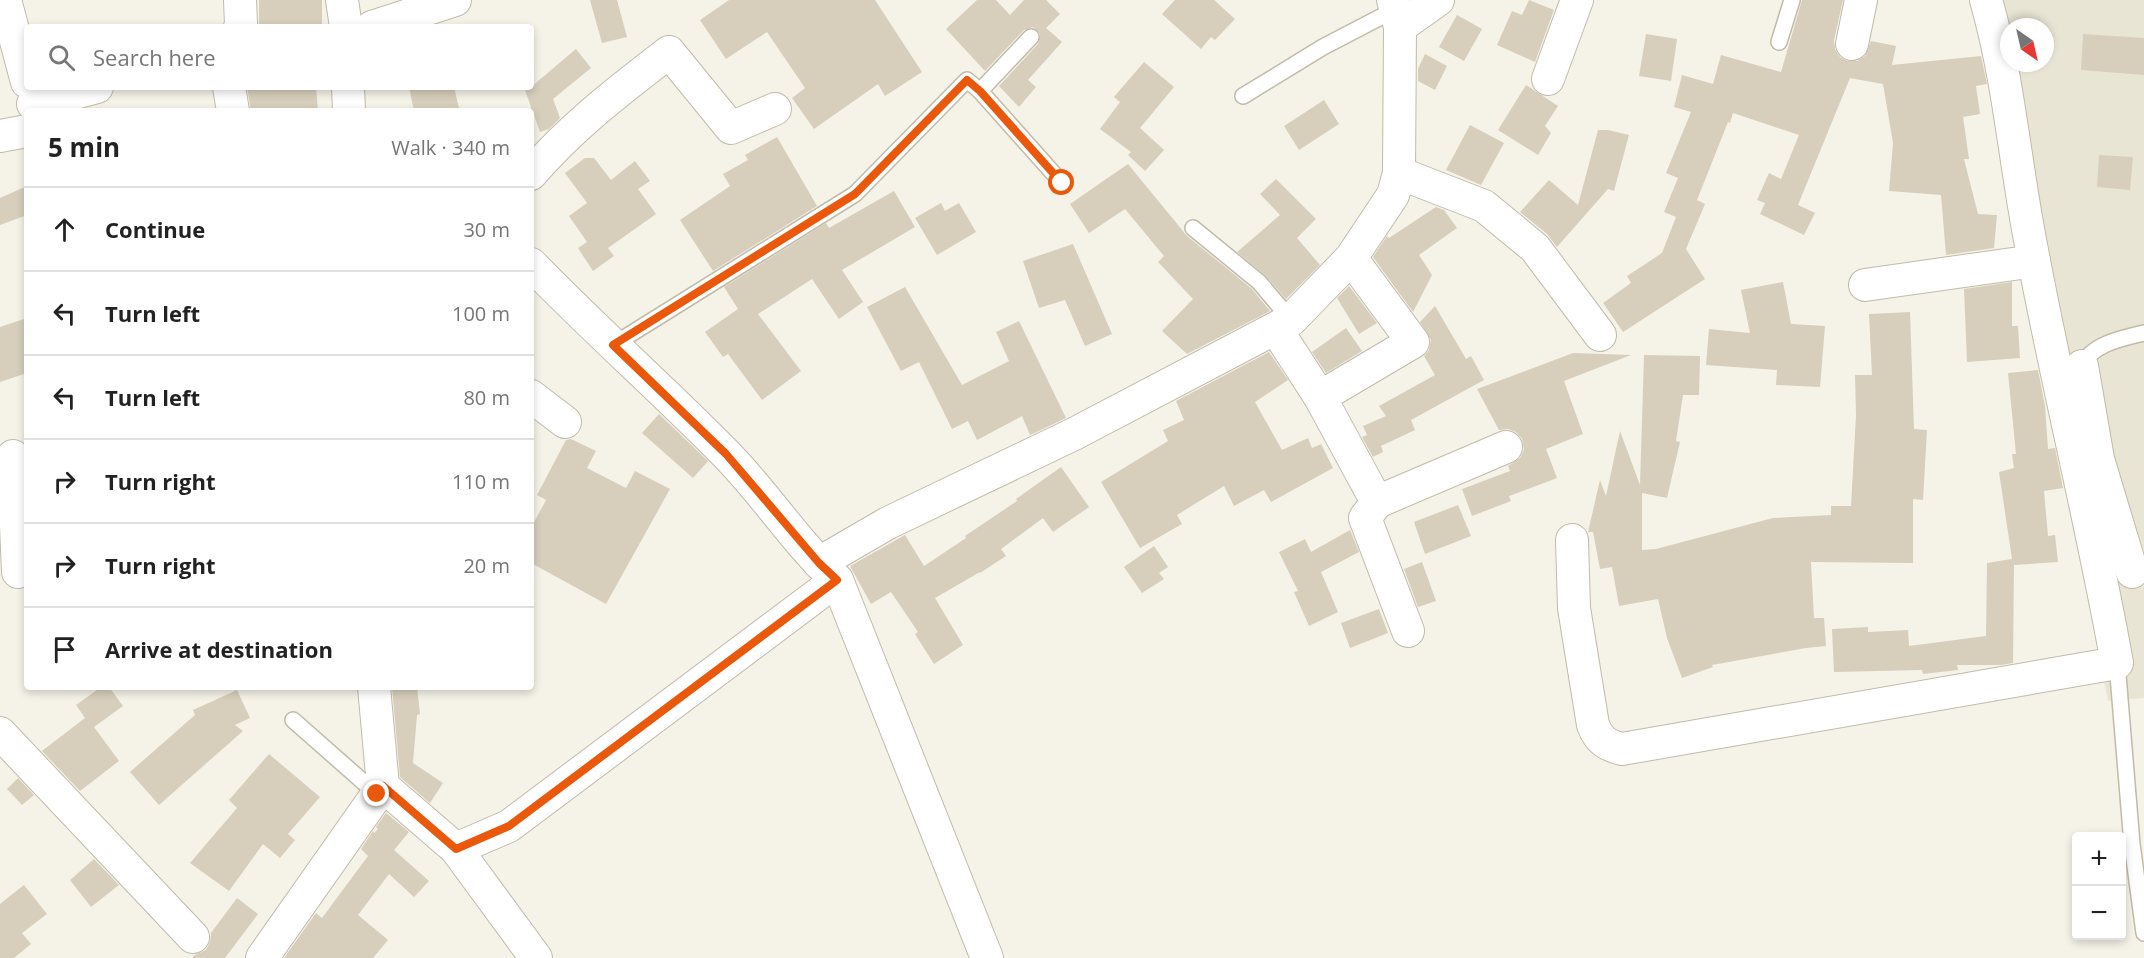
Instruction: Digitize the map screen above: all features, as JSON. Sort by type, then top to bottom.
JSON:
[{"type":"street","points":[[5,0],[24,78]]},
{"type":"street","points":[[240,0],[241,24]]},
{"type":"street","points":[[342,0],[346,24]]},
{"type":"street","points":[[381,24],[455,0]]},
{"type":"street","points":[[456,849],[509,826],[888,523],[1074,434],[1283,325],[1351,258],[1393,195],[1399,173],[1396,12],[1438,0]]},
{"type":"street","points":[[1548,79],[1576,0]]},
{"type":"street","points":[[1852,44],[1861,0]]},
{"type":"street","points":[[1986,0],[1997,37],[2034,261],[2098,459],[2138,571],[2100,574]]},
{"type":"street","points":[[534,170],[548,153],[581,124],[669,52],[731,128],[775,109]]},
{"type":"street","points":[[30,103],[85,90]]},
{"type":"street","points":[[230,90],[232,108]]},
{"type":"street","points":[[0,136],[24,110]]},
{"type":"street","points":[[1399,173],[1484,206],[1535,248],[1600,335]]},
{"type":"street","points":[[1320,397],[1413,342],[1351,258]]},
{"type":"street","points":[[1865,285],[2034,261]]},
{"type":"street","points":[[534,267],[726,454],[828,572],[987,958]]},
{"type":"street","points":[[1283,325],[1377,502]]},
{"type":"street","points":[[1572,540],[1574,608],[1593,725],[1598,738],[1622,750],[2116,663],[2068,362]]},
{"type":"street","points":[[534,398],[565,422]]},
{"type":"street","points":[[1408,631],[1365,518],[1377,502],[1506,447]]},
{"type":"street","points":[[13,456],[15,574]]},
{"type":"street","points":[[262,958],[380,790],[374,690]]},
{"type":"street","points":[[6,750],[193,937]]},
{"type":"street","points":[[380,790],[456,849],[536,958]]},
{"type":"lane","points":[[1779,42],[1792,0]]},
{"type":"lane","points":[[1243,96],[1323,47],[1396,12]]},
{"type":"lane","points":[[980,91],[1031,37]]},
{"type":"lane","points":[[613,345],[855,194],[967,80],[980,91],[1062,183]]},
{"type":"lane","points":[[1193,228],[1259,282],[1283,325]]},
{"type":"lane","points":[[2068,362],[2123,338],[2144,333]]},
{"type":"lane","points":[[2116,663],[2132,844],[2144,933]]},
{"type":"lane","points":[[293,720],[380,790]]},
{"type":"shaded area","points":[[1970,0],[2144,0],[2144,698],[2108,701],[1978,31]]},
{"type":"building","points":[[259,0],[322,0],[322,24],[259,24]]},
{"type":"building","points":[[590,0],[617,0],[627,37],[602,43]]},
{"type":"building","points":[[729,0],[875,0],[922,72],[885,96],[878,84],[814,129],[792,98],[805,88],[767,32],[726,59],[700,20]]},
{"type":"building","points":[[977,0],[996,0],[1010,15],[1024,0],[1046,0],[1060,14],[1046,28],[1062,42],[1028,80],[1036,87],[1019,107],[999,86],[1038,44],[1040,34],[1033,27],[1024,30],[985,71],[946,29]]},
{"type":"building","points":[[1175,0],[1214,0],[1235,19],[1215,40],[1211,37],[1201,49],[1162,14]]},
{"type":"building","points":[[1529,0],[1554,10],[1535,62],[1497,45],[1512,11],[1522,15]]},
{"type":"building","points":[[1802,0],[1843,0],[1834,40],[1835,49],[1840,57],[1848,61],[1857,61],[1865,56],[1871,41],[1896,46],[1892,65],[1981,56],[1987,84],[1976,86],[1980,114],[1963,117],[1969,159],[1964,159],[1978,214],[1997,215],[1994,248],[1946,255],[1941,195],[1889,191],[1893,143],[1883,84],[1850,78],[1798,205],[1815,213],[1804,235],[1760,214],[1765,203],[1757,200],[1769,173],[1781,179],[1799,135],[1733,113],[1697,200],[1705,204],[1686,249],[1705,279],[1623,332],[1603,303],[1631,283],[1627,276],[1662,253],[1676,217],[1664,212],[1678,178],[1666,173],[1691,112],[1674,107],[1682,75],[1713,84],[1721,55],[1781,72]]},
{"type":"building","points":[[1457,15],[1482,29],[1464,61],[1439,47]]},
{"type":"building","points":[[1646,34],[1677,39],[1671,81],[1639,76]]},
{"type":"building","points":[[2083,34],[2144,38],[2144,75],[2081,70]]},
{"type":"building","points":[[576,49],[591,68],[553,99],[560,118],[549,129],[540,132],[534,108],[531,108],[525,90],[534,90],[534,84]]},
{"type":"building","points":[[1425,54],[1447,66],[1435,90],[1418,81],[1418,69]]},
{"type":"building","points":[[1144,62],[1174,87],[1140,128],[1164,150],[1145,171],[1128,155],[1131,152],[1100,129],[1120,102],[1114,97]]},
{"type":"building","points":[[1526,85],[1558,106],[1545,126],[1551,133],[1538,155],[1498,130]]},
{"type":"building","points":[[248,90],[316,90],[318,108],[250,108]]},
{"type":"building","points":[[410,90],[455,90],[459,108],[413,108]]},
{"type":"building","points":[[1324,100],[1339,124],[1299,150],[1284,126]]},
{"type":"building","points":[[1470,125],[1504,143],[1481,185],[1446,170]]},
{"type":"building","points":[[1598,130],[1629,135],[1614,191],[1608,189],[1557,247],[1547,234],[1520,212],[1549,180],[1578,205]]},
{"type":"building","points":[[777,137],[817,206],[713,271],[680,220],[730,186],[723,174],[748,160],[745,155]]},
{"type":"building","points":[[2099,155],[2133,157],[2130,190],[2097,187]]},
{"type":"building","points":[[585,158],[594,158],[611,180],[635,161],[650,181],[638,189],[656,214],[608,248],[614,256],[593,271],[578,248],[587,242],[569,216],[587,203],[565,173]]},
{"type":"building","points":[[1128,164],[1187,236],[1252,289],[1270,311],[1187,354],[1162,331],[1193,299],[1158,262],[1164,256],[1125,209],[1089,233],[1070,204]]},
{"type":"building","points":[[1276,179],[1316,219],[1297,238],[1320,265],[1286,299],[1265,275],[1237,252],[1280,215],[1260,194]]},
{"type":"building","points":[[24,187],[24,216],[0,225],[0,198]]},
{"type":"building","points":[[894,191],[915,227],[842,270],[863,302],[839,319],[812,279],[758,314],[801,371],[762,400],[728,354],[723,357],[705,332],[738,309],[724,287],[826,223],[829,228]]},
{"type":"building","points":[[941,203],[945,211],[959,203],[976,232],[937,255],[915,218]]},
{"type":"building","points":[[1436,207],[1444,210],[1457,228],[1419,255],[1432,275],[1413,312],[1373,257],[1387,236],[1389,238]]},
{"type":"building","points":[[1073,244],[1112,334],[1085,346],[1065,300],[1039,308],[1023,261]]},
{"type":"building","points":[[1783,282],[1791,324],[1825,326],[1820,387],[1776,385],[1777,370],[1706,365],[1709,329],[1750,333],[1741,290]]},
{"type":"building","points":[[2012,282],[2012,326],[2018,326],[2020,358],[1967,362],[1964,289]]},
{"type":"building","points":[[1349,286],[1377,323],[1359,334],[1337,298]]},
{"type":"building","points":[[905,287],[962,385],[1009,361],[996,332],[1019,321],[1066,418],[1030,435],[1022,416],[977,440],[968,421],[952,429],[919,362],[901,371],[867,307]]},
{"type":"building","points":[[1435,306],[1466,359],[1471,356],[1484,380],[1411,420],[1415,430],[1381,446],[1383,452],[1373,457],[1362,437],[1367,435],[1363,426],[1386,416],[1379,406],[1435,375],[1424,356],[1429,350],[1431,340],[1420,322]]},
{"type":"building","points":[[1910,312],[1914,429],[1927,430],[1923,500],[1913,499],[1913,563],[1811,562],[1814,618],[1824,618],[1826,646],[1712,665],[1713,667],[1682,678],[1667,638],[1658,599],[1619,606],[1612,567],[1600,569],[1593,532],[1588,532],[1600,480],[1606,496],[1620,431],[1640,485],[1644,355],[1700,356],[1699,395],[1683,395],[1676,441],[1680,442],[1667,498],[1642,493],[1642,550],[1656,549],[1773,518],[1831,515],[1831,506],[1851,506],[1856,415],[1855,375],[1872,375],[1869,314]]},
{"type":"building","points":[[24,319],[24,374],[0,382],[0,327]]},
{"type":"building","points":[[1346,328],[1362,351],[1326,373],[1312,352]]},
{"type":"building","points":[[1269,352],[1288,380],[1255,402],[1282,450],[1308,438],[1312,448],[1321,444],[1333,468],[1271,502],[1264,490],[1234,506],[1224,486],[1177,515],[1182,524],[1140,548],[1101,482],[1168,441],[1163,430],[1184,420],[1176,401]]},
{"type":"building","points":[[1573,353],[1631,355],[1564,381],[1583,434],[1546,449],[1557,478],[1509,496],[1511,501],[1472,516],[1462,489],[1510,471],[1508,466],[1520,458],[1524,449],[1522,439],[1516,432],[1508,429],[1499,430],[1477,389]]},
{"type":"building","points":[[2038,370],[2045,406],[2048,449],[2055,448],[2063,488],[2044,491],[2048,536],[2055,535],[2058,562],[2014,565],[2013,663],[1957,665],[1958,670],[1923,674],[1922,670],[1834,672],[1832,629],[1868,627],[1868,632],[1908,630],[1909,646],[1986,636],[1987,563],[2012,559],[1999,472],[2014,468],[2012,454],[2016,454],[2008,373]]},
{"type":"building","points":[[659,414],[708,461],[693,478],[642,433]]},
{"type":"building","points":[[571,439],[596,451],[587,468],[626,488],[635,471],[670,489],[606,604],[534,565],[534,522],[546,500],[537,495],[566,440]]},
{"type":"building","points":[[1061,467],[1089,507],[1053,532],[1043,518],[1001,549],[1006,556],[935,598],[963,645],[934,664],[915,634],[918,632],[891,592],[871,604],[850,566],[905,535],[924,566],[966,538],[965,536],[1017,501],[1016,499]]},
{"type":"building","points":[[1458,505],[1471,536],[1425,554],[1414,522]]},
{"type":"building","points":[[1350,530],[1359,552],[1321,572],[1338,612],[1309,626],[1294,592],[1298,591],[1279,552],[1305,539],[1311,552]]},
{"type":"building","points":[[1154,546],[1168,567],[1159,573],[1164,579],[1142,593],[1124,567]]},
{"type":"building","points":[[1422,562],[1436,601],[1418,607],[1404,569]]},
{"type":"building","points":[[1379,609],[1388,633],[1350,648],[1341,623]]},
{"type":"building","points":[[97,690],[111,690],[123,706],[94,727],[119,761],[80,791],[42,751],[85,718],[76,705]]},
{"type":"building","points":[[237,690],[250,718],[235,725],[243,731],[159,805],[130,772],[195,715],[193,710]]},
{"type":"building","points":[[392,690],[417,690],[420,714],[417,715],[413,763],[443,783],[430,803],[400,777]]},
{"type":"building","points":[[269,754],[320,797],[288,834],[295,840],[280,858],[263,844],[229,891],[190,863],[237,808],[229,800]]},
{"type":"building","points":[[18,778],[34,795],[22,805],[7,789]]},
{"type":"building","points":[[386,813],[409,832],[394,850],[429,881],[414,897],[389,874],[358,915],[388,940],[373,958],[284,958],[316,913],[322,918],[368,856],[361,849],[373,831],[374,833],[378,829],[376,827]]},
{"type":"building","points":[[94,859],[119,885],[91,907],[70,880]]},
{"type":"building","points":[[24,885],[47,914],[22,933],[31,944],[14,958],[0,958],[0,904]]},
{"type":"building","points":[[237,898],[258,914],[225,958],[192,958],[206,950],[211,933]]},
{"type":"route","points":[[377,794],[383,786],[456,849],[509,826],[837,580],[819,563],[726,454],[613,345],[855,194],[967,80],[980,91],[1062,183]]}]
